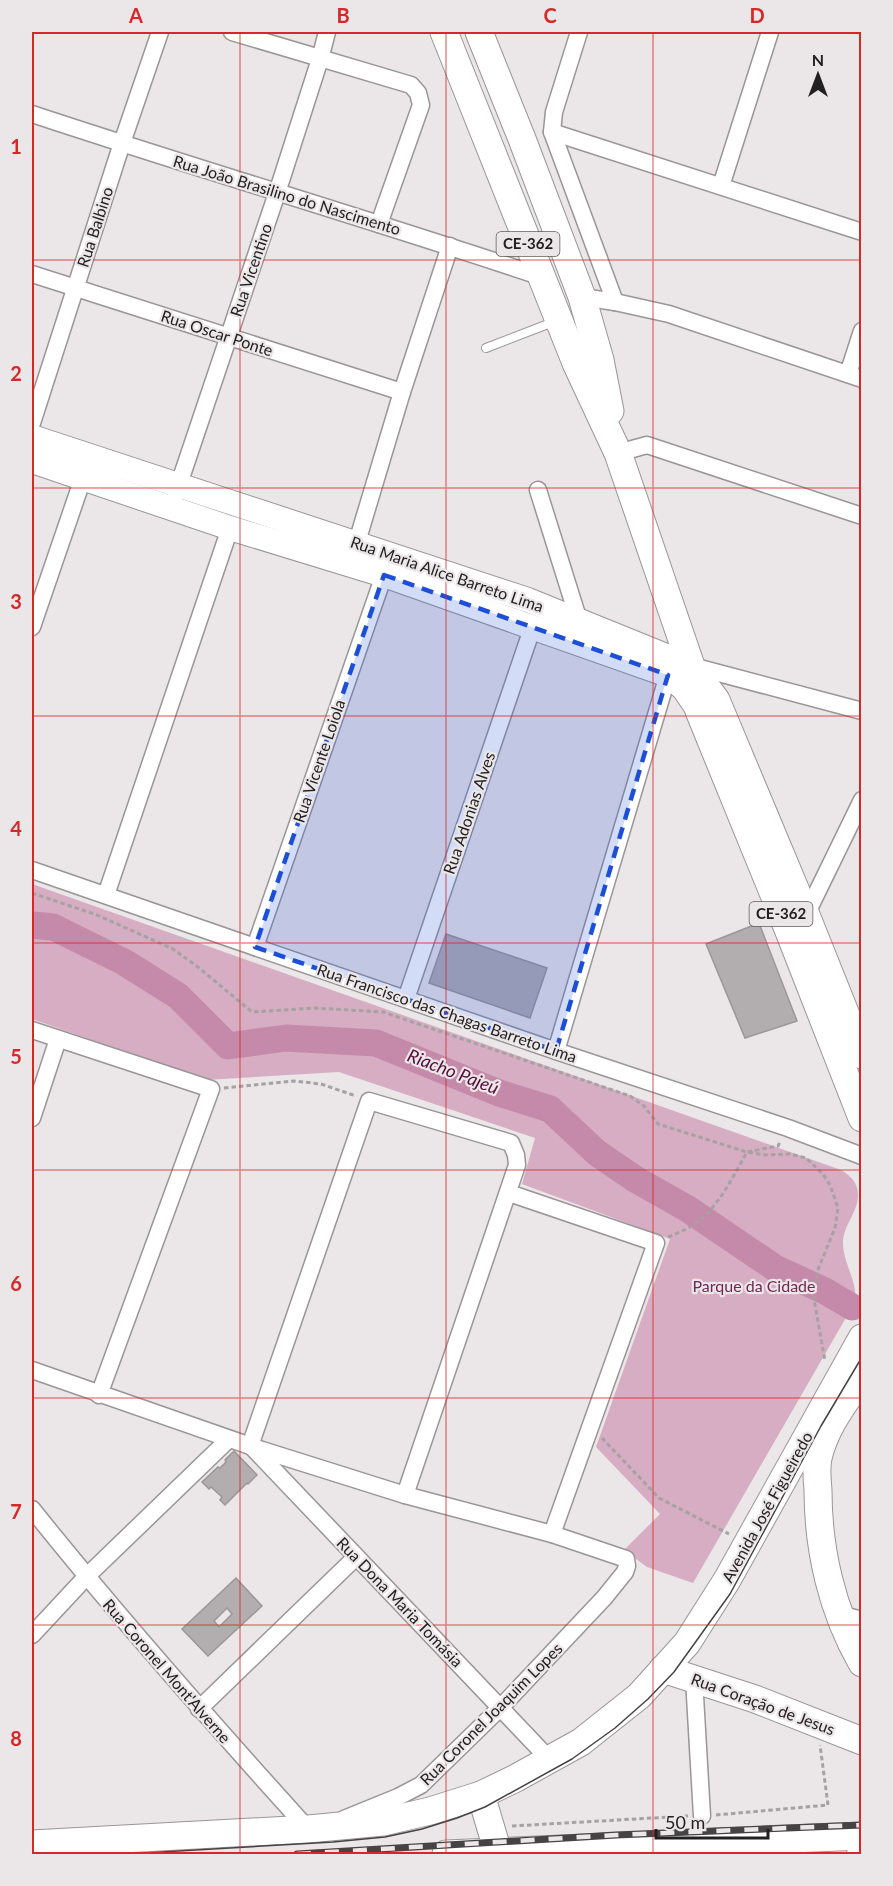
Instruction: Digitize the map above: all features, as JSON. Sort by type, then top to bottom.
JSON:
[{"type":"main road","name":"CE-362","points":[[444,32],[558,320],[618,453]]},
{"type":"main road","name":"CE-362","points":[[479,32],[582,297],[600,360],[618,453],[679,670],[699,711],[861,1118]]},
{"type":"main road","name":"CE-362","points":[[679,670],[716,700],[806,915],[861,1055]]},
{"type":"main road","name":"Avenida José Figueiredo","points":[[32,1844],[383,1822],[481,1795],[581,1742],[639,1696],[687,1643],[701,1621],[736,1534],[861,1338]]},
{"type":"main road","name":"Avenida José Figueiredo","points":[[861,1377],[829,1426],[817,1460],[822,1551],[850,1617],[861,1663]]},
{"type":"main road","name":"Rua Coração de Jesus","points":[[663,1669],[817,1723],[861,1742]]},
{"type":"main road","points":[[481,1795],[494,1839]]},
{"type":"main road","points":[[446,1854],[494,1839],[584,1851],[861,1836]]},
{"type":"street","name":"Rua Balbino","points":[[32,423],[160,32]]},
{"type":"street","points":[[232,32],[411,85],[418,93],[421,105],[379,224]]},
{"type":"street","name":"Rua Vicentino","points":[[175,497],[277,193],[327,32]]},
{"type":"street","points":[[579,32],[554,112],[552,132],[615,302]]},
{"type":"street","points":[[721,186],[770,32]]},
{"type":"street","name":"Rua João Brasilino do Nascimento","points":[[32,114],[542,277]]},
{"type":"street","points":[[552,132],[861,232]]},
{"type":"street","points":[[353,553],[450,246]]},
{"type":"street","name":"Rua Oscar Ponte","points":[[32,274],[402,392]]},
{"type":"street","points":[[582,297],[669,314],[855,376],[861,331]]},
{"type":"street","name":"Rua Maria Alice Barreto Lima","points":[[32,437],[175,497],[353,553],[528,600],[579,621],[679,670]]},
{"type":"street","points":[[618,453],[647,445],[861,516]]},
{"type":"street","name":"Rua Maria Alice Barreto Lima","points":[[32,461],[83,478],[175,497],[230,528],[353,553],[384,575],[533,626],[679,670],[861,711]]},
{"type":"street","points":[[32,627],[83,478]]},
{"type":"street","points":[[537,490],[579,621]]},
{"type":"street","points":[[106,895],[230,528]]},
{"type":"street","name":"Rua Vicente Loiola","points":[[255,946],[384,575]]},
{"type":"street","name":"Rua Adonias Alves","points":[[406,999],[533,626]]},
{"type":"street","points":[[556,1051],[679,670]]},
{"type":"street","points":[[806,915],[861,800]]},
{"type":"street","name":"Rua Francisco das Chagas Barreto Lima","points":[[32,870],[556,1051],[788,1128],[861,1156]]},
{"type":"street","points":[[32,1030],[211,1089],[99,1395]]},
{"type":"street","points":[[32,1118],[58,1039]]},
{"type":"street","points":[[256,1448],[369,1101],[511,1143],[517,1165],[509,1192],[405,1495]]},
{"type":"street","points":[[32,1388],[39,1373],[256,1448],[405,1495],[552,1534],[656,1243],[509,1192]]},
{"type":"street","points":[[32,1635],[86,1577],[229,1439]]},
{"type":"street","name":"Rua Dona Maria Tomásia","points":[[256,1448],[356,1557],[550,1760]]},
{"type":"street","name":"Rua Coronel Mont'Alverne","points":[[32,1509],[86,1577],[199,1709],[314,1828]]},
{"type":"street","name":"Rua Coronel Joaquim Lopes","points":[[314,1828],[398,1797],[421,1785],[501,1707],[604,1598],[625,1572],[626,1559],[552,1534]]},
{"type":"street","points":[[199,1709],[356,1557]]},
{"type":"street","points":[[694,1679],[702,1816]]},
{"type":"lane","points":[[486,348],[558,320]]},
{"type":"path","points":[[32,893],[97,915],[173,949],[252,1012],[314,1008],[383,1012],[630,1096],[644,1106],[658,1124],[747,1152],[764,1155],[790,1154],[806,1158],[826,1179],[838,1208],[835,1228],[817,1272],[814,1299],[824,1345],[825,1362],[822,1370]]},
{"type":"path","points":[[211,1089],[294,1081],[321,1084],[369,1101]]},
{"type":"path","points":[[656,1243],[691,1227],[711,1208],[727,1187],[747,1152],[778,1146],[788,1128]]},
{"type":"path","points":[[590,1426],[659,1498],[736,1534]]},
{"type":"path","points":[[494,1839],[702,1816],[828,1805],[817,1723]]},
{"type":"highlighted area","points":[[384,575],[668,675],[556,1051],[255,947]]},
{"type":"green space","name":"Parque da Cidade","points":[[32,884],[841,1170],[851,1177],[857,1187],[858,1195],[856,1208],[845,1230],[843,1243],[854,1287],[855,1302],[693,1583],[647,1567],[624,1550],[660,1514],[596,1447],[670,1239],[522,1184],[535,1138],[339,1072],[206,1080],[32,1019]]},
{"type":"building","points":[[759,923],[797,1021],[745,1038],[706,944]]},
{"type":"building","points":[[446,934],[547,968],[530,1018],[429,983]]},
{"type":"building","points":[[234,1451],[257,1475],[225,1505],[220,1500],[222,1497],[202,1482],[218,1467],[220,1468]]},
{"type":"building","points":[[236,1578],[262,1606],[208,1656],[182,1629]],"holes":[[[227,1608],[232,1614],[219,1627],[214,1621]]]},
{"type":"waterway","name":"Riacho Pajeú","points":[[32,925],[53,927],[124,962],[178,996],[228,1046],[286,1038],[376,1043],[499,1093],[550,1109],[597,1153],[635,1179],[688,1209],[775,1268],[825,1291],[852,1307]]},
{"type":"tram line","points":[[127,1854],[385,1837],[422,1829],[485,1807],[572,1759],[615,1728],[674,1672],[730,1594],[821,1426],[862,1357]]},
{"type":"railway","points":[[297,1854],[616,1835],[862,1825]]}]
